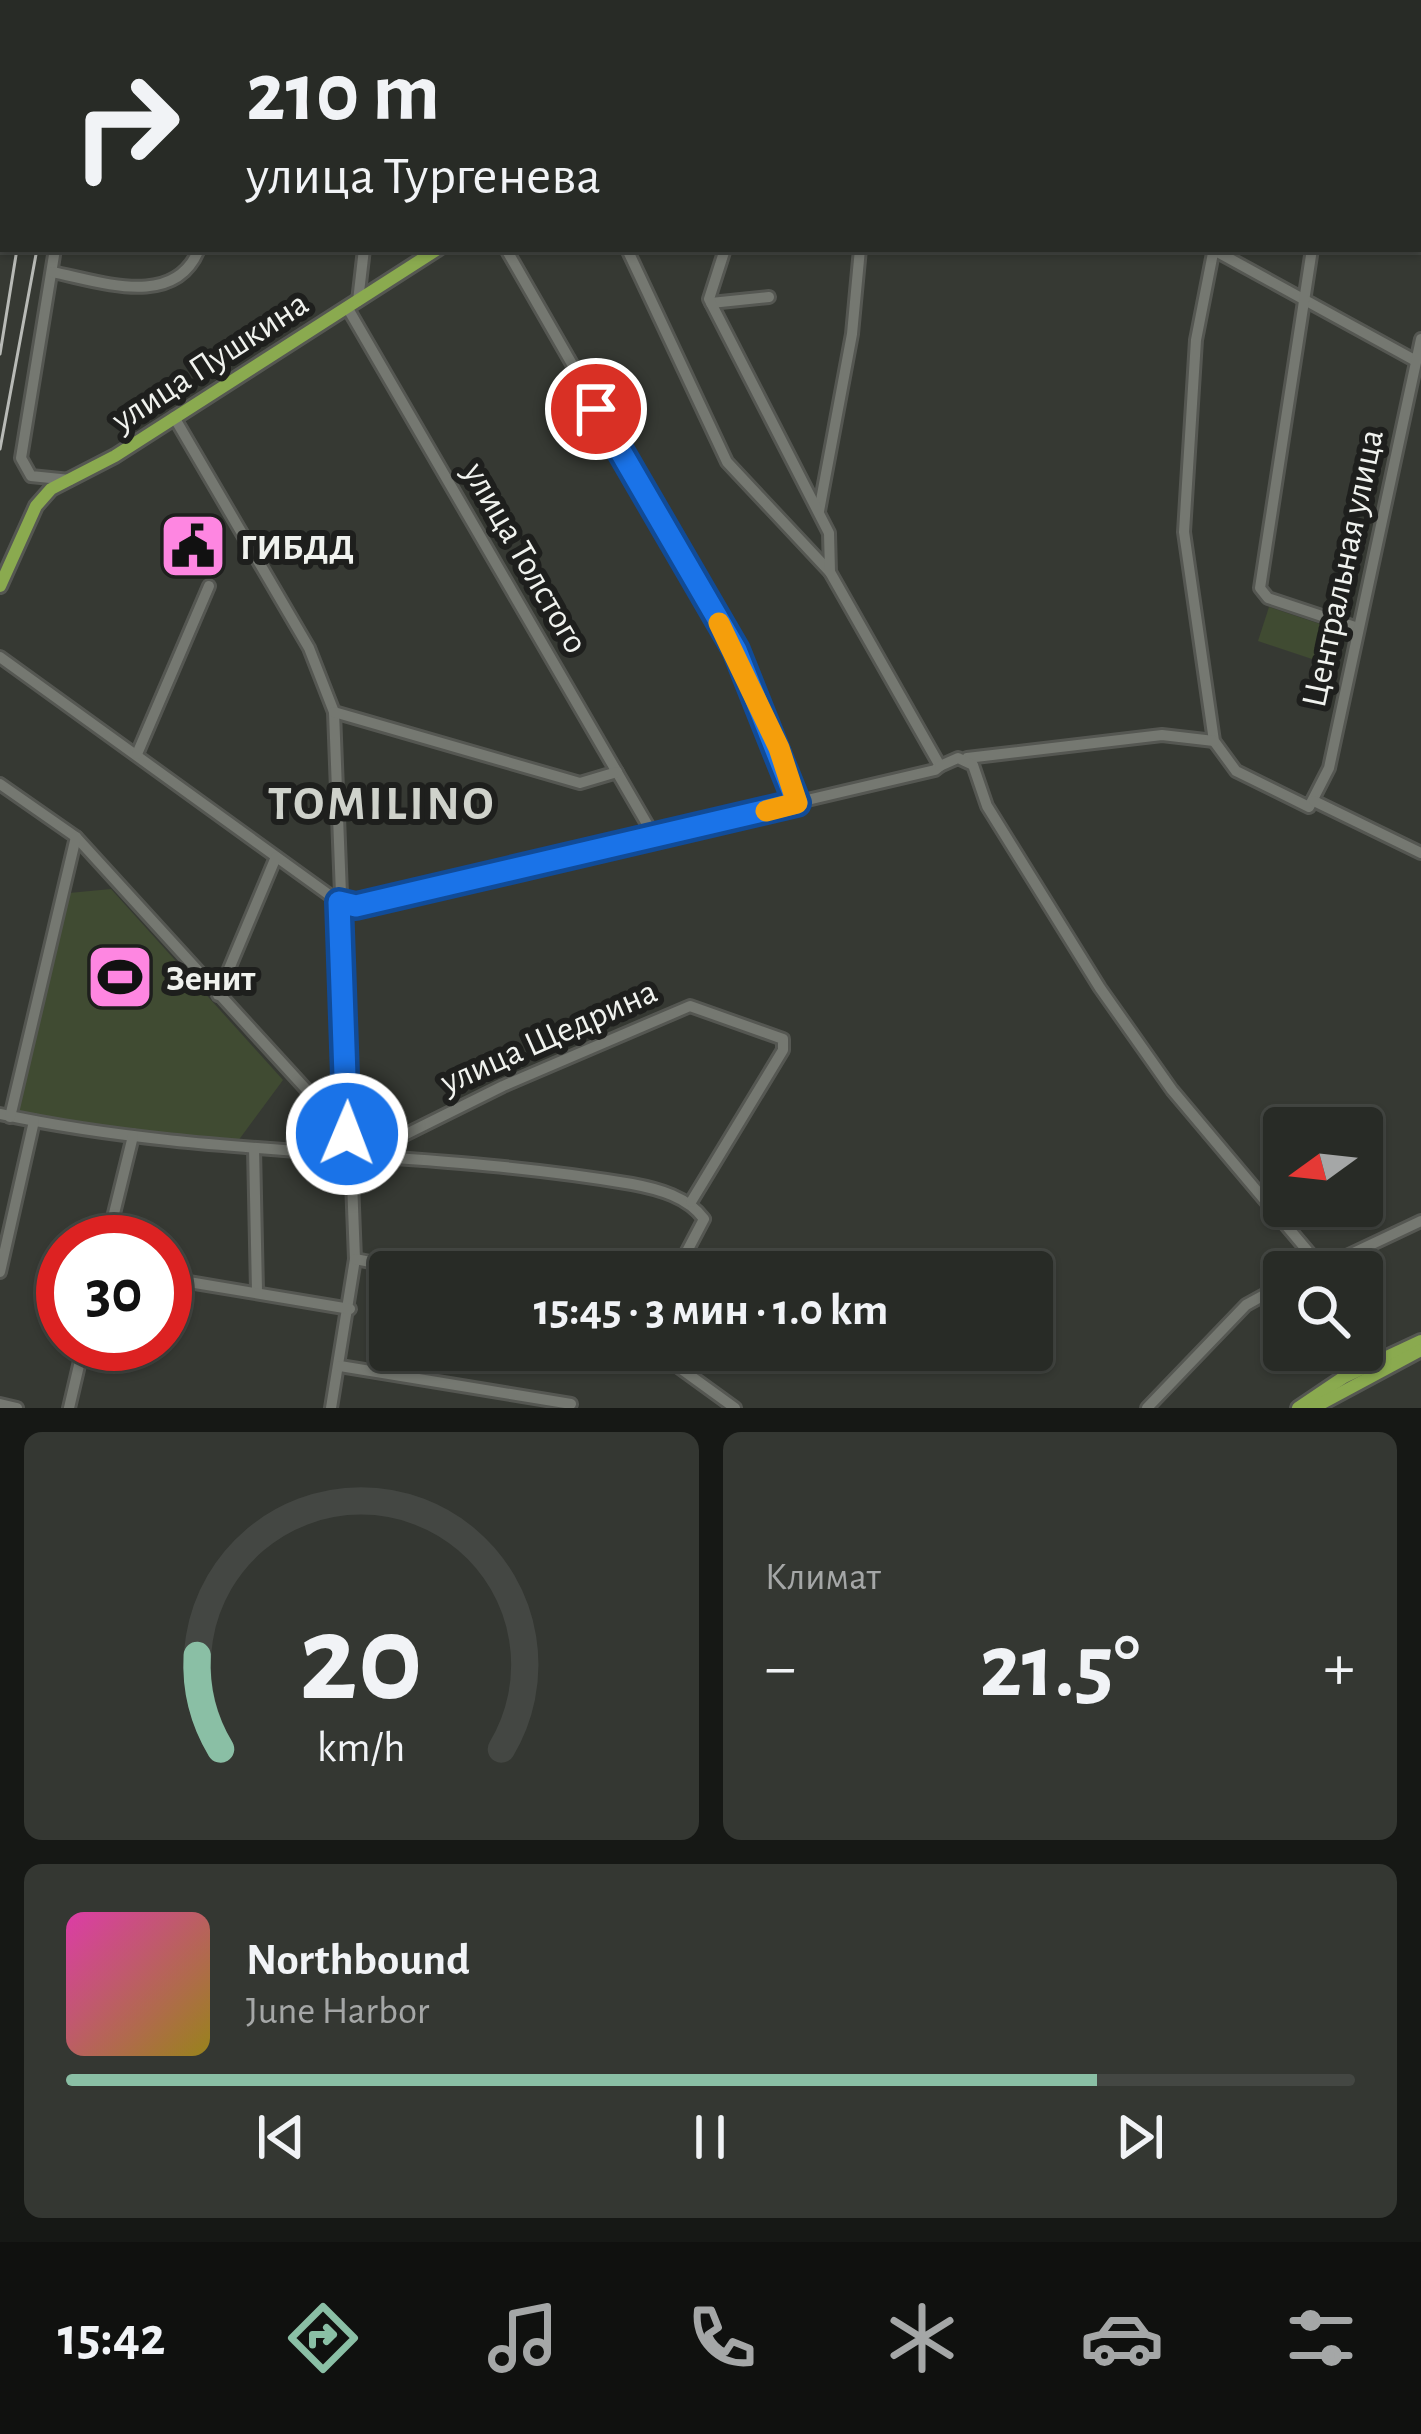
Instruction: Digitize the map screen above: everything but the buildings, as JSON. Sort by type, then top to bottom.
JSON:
[{"type":"main road","name":"улица Пушкина","points":[[39,501],[433,252]]},
{"type":"main road","points":[[0,586],[39,501]]},
{"type":"main road","points":[[1298,1408],[1343,1377],[1421,1345]]},
{"type":"main road","points":[[1313,1408],[1421,1345]]},
{"type":"street","points":[[39,501],[24,469],[55,252]]},
{"type":"street","points":[[52,272],[134,289],[155,287],[171,280],[197,252]]},
{"type":"street","points":[[352,304],[363,252]]},
{"type":"street","points":[[508,252],[736,650],[797,803]]},
{"type":"street","points":[[628,252],[728,462],[830,572],[938,768]]},
{"type":"street","points":[[723,252],[715,268],[711,303],[829,533],[830,572]]},
{"type":"street","points":[[819,511],[852,334],[860,252]]},
{"type":"street","points":[[1212,252],[1196,340],[1184,532],[1214,741],[1236,770],[1421,853]]},
{"type":"street","points":[[1214,252],[1417,367]]},
{"type":"street","points":[[1311,252],[1260,588],[1268,598],[1358,628]]},
{"type":"street","points":[[711,303],[769,297]]},
{"type":"street","name":"улица Толстого","points":[[352,304],[654,836]]},
{"type":"street","name":"Центральная улица","points":[[1312,804],[1328,768],[1421,339]]},
{"type":"street","points":[[174,417],[309,648],[334,712],[355,1259],[331,1408]]},
{"type":"street","points":[[24,469],[31,476],[70,480]]},
{"type":"street","points":[[136,754],[209,586]]},
{"type":"street","points":[[0,657],[339,902],[356,906],[797,803],[967,758],[1162,734],[1214,741]]},
{"type":"street","points":[[334,712],[580,783],[617,772]]},
{"type":"street","points":[[967,758],[980,778],[987,806],[1035,888],[1120,1017],[1172,1090],[1302,1251]]},
{"type":"street","points":[[0,784],[76,837],[347,1134]]},
{"type":"street","points":[[76,837],[5,1115],[133,1136],[366,1154],[635,1185],[692,1202],[704,1219],[687,1251]]},
{"type":"street","points":[[218,995],[276,856]]},
{"type":"street","name":"улица Щедрина","points":[[366,1154],[503,1086],[690,1006],[783,1039],[782,1050],[692,1202]]},
{"type":"street","points":[[0,1272],[34,1121]]},
{"type":"street","points":[[114,1215],[133,1136]]},
{"type":"street","points":[[254,1148],[257,1291]]},
{"type":"street","points":[[1357,1251],[1421,1221]]},
{"type":"street","points":[[355,1259],[369,1262]]},
{"type":"street","points":[[192,1282],[350,1310]]},
{"type":"street","points":[[1147,1408],[1246,1305],[1263,1296]]},
{"type":"street","points":[[340,1366],[571,1404]]},
{"type":"street","points":[[69,1408],[77,1371]]},
{"type":"street","points":[[684,1371],[735,1408]]},
{"type":"street","points":[[0,1404],[17,1408]]},
{"type":"green space","points":[[1269,607],[1347,633],[1336,667],[1258,641]]},
{"type":"green space","name":"Зенит","points":[[111,889],[283,1080],[238,1141],[111,1131],[17,1110],[69,893]]},
{"type":"railway","points":[[0,354],[17,252]]},
{"type":"railway","points":[[0,449],[36,252]]},
{"type":"slow traffic","points":[[719,623],[736,650],[779,748],[797,803],[766,811]]},
{"type":"place","name":"ГИБДД","points":[[193,546]]},
{"type":"place","name":"Зенит","points":[[120,977]]},
{"type":"district","name":"TOMILINO","points":[[382,802]]},
{"type":"route","points":[[347,1134],[351,1111],[339,902],[356,906],[797,803],[779,748],[736,650],[596,409]]}]
